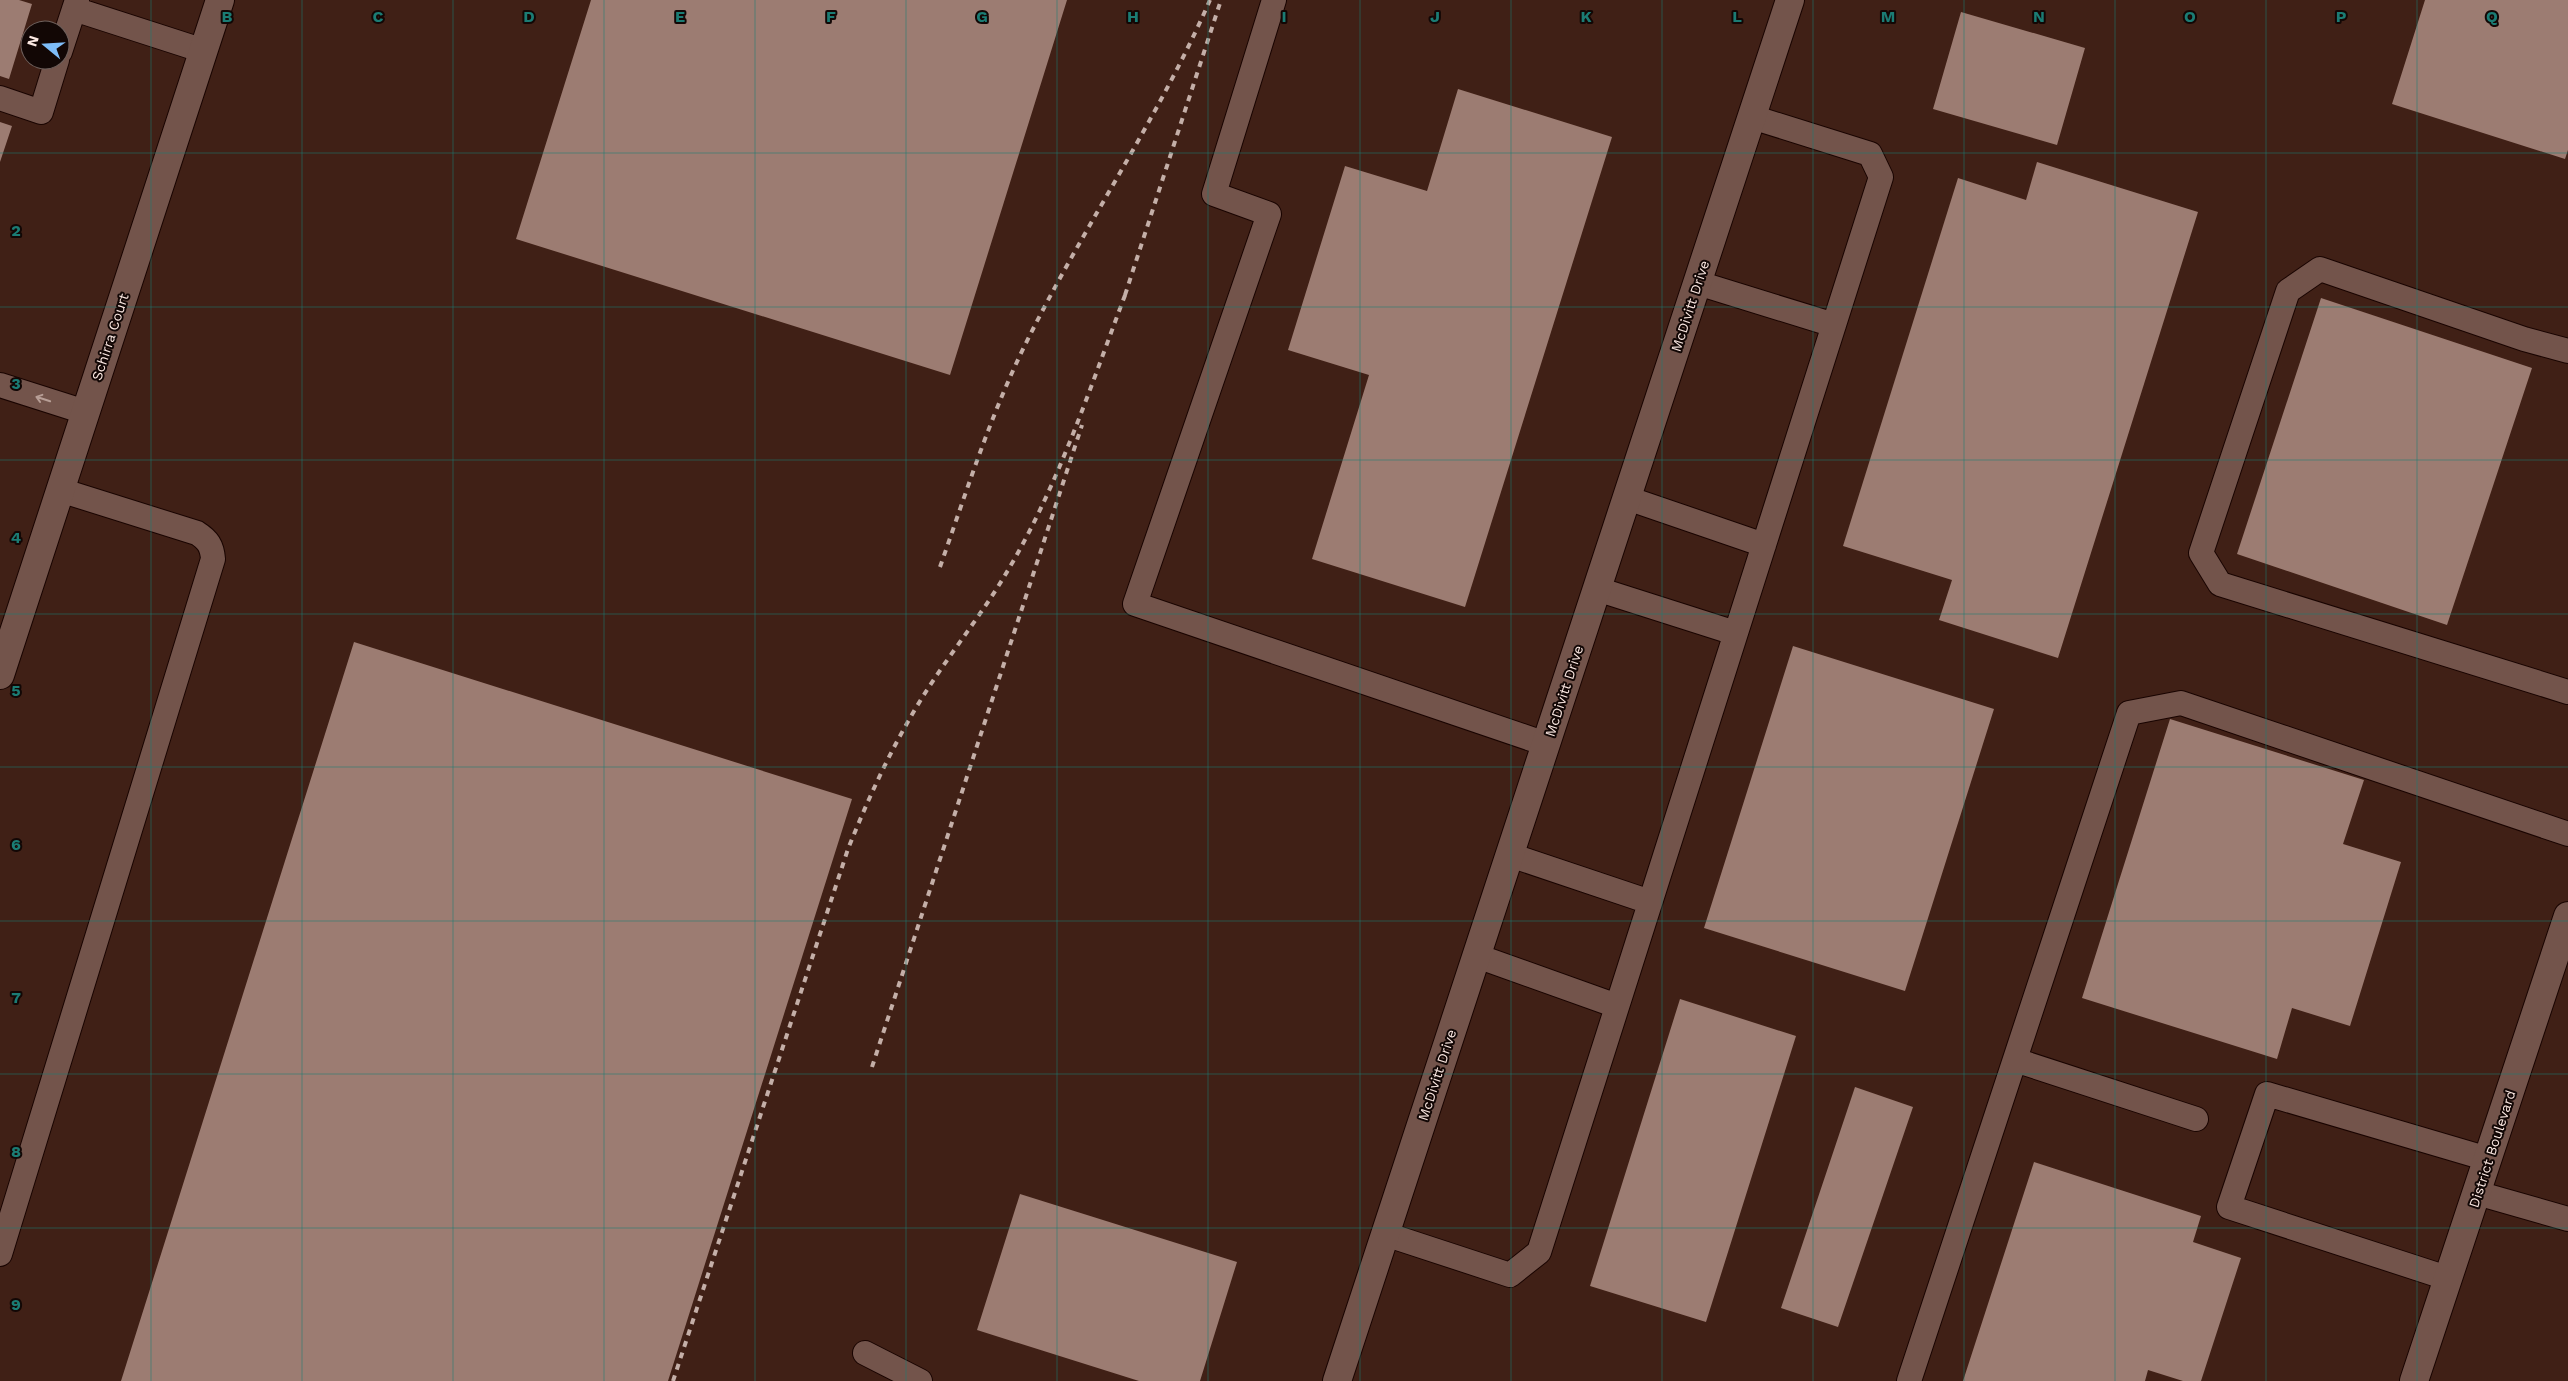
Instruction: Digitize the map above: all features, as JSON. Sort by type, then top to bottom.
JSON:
[{"type":"street","name":"Schirra Court","points":[[0,675],[220,0]]},
{"type":"street","name":"McDivitt Drive","points":[[1337,1381],[1790,0]]},
{"type":"street","name":"District Boulevard","points":[[2414,1381],[2568,916]]},
{"type":"lane","points":[[1274,0],[1214,194],[1269,214],[1135,604],[1546,744]]},
{"type":"lane","points":[[70,21],[75,5],[204,51]]},
{"type":"lane","points":[[0,98],[41,112],[55,70]]},
{"type":"lane","points":[[1386,1234],[1510,1275],[1539,1252],[1880,177],[1870,154],[1752,117]]},
{"type":"lane","points":[[2568,351],[2524,339],[2320,269],[2288,291],[2201,553],[2220,584],[2568,692]]},
{"type":"lane","points":[[1698,282],[1834,326]]},
{"type":"lane","points":[[0,385],[85,412]]},
{"type":"lane","points":[[0,1254],[213,559],[212,549],[206,539],[197,534],[60,490]]},
{"type":"lane","points":[[1627,498],[1764,545]]},
{"type":"lane","points":[[1597,589],[1735,634]]},
{"type":"lane","points":[[1909,1381],[2129,714],[2180,703],[2568,834]]},
{"type":"lane","points":[[1510,855],[1650,902]]},
{"type":"lane","points":[[1477,956],[1617,1006]]},
{"type":"lane","points":[[2015,1060],[2196,1119]]},
{"type":"lane","points":[[2447,1278],[2229,1207],[2267,1094],[2488,1160]]},
{"type":"lane","points":[[2477,1193],[2568,1219]]},
{"type":"lane","points":[[865,1353],[920,1381]]},
{"type":"shaded area","points":[[0,0],[2568,0],[2568,1381],[0,1381]]},
{"type":"building","points":[[0,0],[19,0],[32,4],[27,20],[20,20],[20,43],[9,79],[0,76]]},
{"type":"building","points":[[591,0],[1067,0],[950,375],[516,239]]},
{"type":"building","points":[[2425,0],[2568,0],[2568,150],[2565,159],[2392,104]]},
{"type":"building","points":[[1961,12],[2085,48],[2057,145],[1933,109]]},
{"type":"building","points":[[1458,89],[1612,137],[1465,607],[1312,559],[1369,375],[1288,350],[1345,166],[1427,191]]},
{"type":"building","points":[[0,122],[12,126],[0,162]]},
{"type":"building","points":[[2037,162],[2198,212],[2058,658],[1939,620],[1952,580],[1843,546],[1958,178],[2026,200]]},
{"type":"building","points":[[2321,298],[2532,368],[2447,625],[2237,554]]},
{"type":"building","points":[[354,642],[852,799],[668,1381],[121,1381]]},
{"type":"building","points":[[1793,646],[1994,709],[1905,991],[1704,928]]},
{"type":"building","points":[[2170,719],[2364,780],[2343,844],[2401,862],[2350,1026],[2292,1008],[2277,1059],[2082,998]]},
{"type":"building","points":[[1680,999],[1796,1036],[1706,1322],[1590,1286]]},
{"type":"building","points":[[1855,1087],[1913,1107],[1838,1327],[1781,1308]]},
{"type":"building","points":[[2034,1162],[2201,1216],[2193,1242],[2241,1258],[2201,1381],[2183,1381],[2148,1370],[2145,1381],[1963,1381]]},
{"type":"building","points":[[1020,1194],[1237,1262],[1200,1381],[1139,1381],[977,1330]]},
{"type":"railway","points":[[940,567],[1003,393],[1029,337],[1168,86],[1210,0]]},
{"type":"railway","points":[[1125,295],[1221,0]]},
{"type":"railway","points":[[673,1381],[856,828],[874,788],[915,709],[991,597],[1029,532],[1075,430],[1127,290]]},
{"type":"railway","points":[[872,1067],[1082,425]]}]
